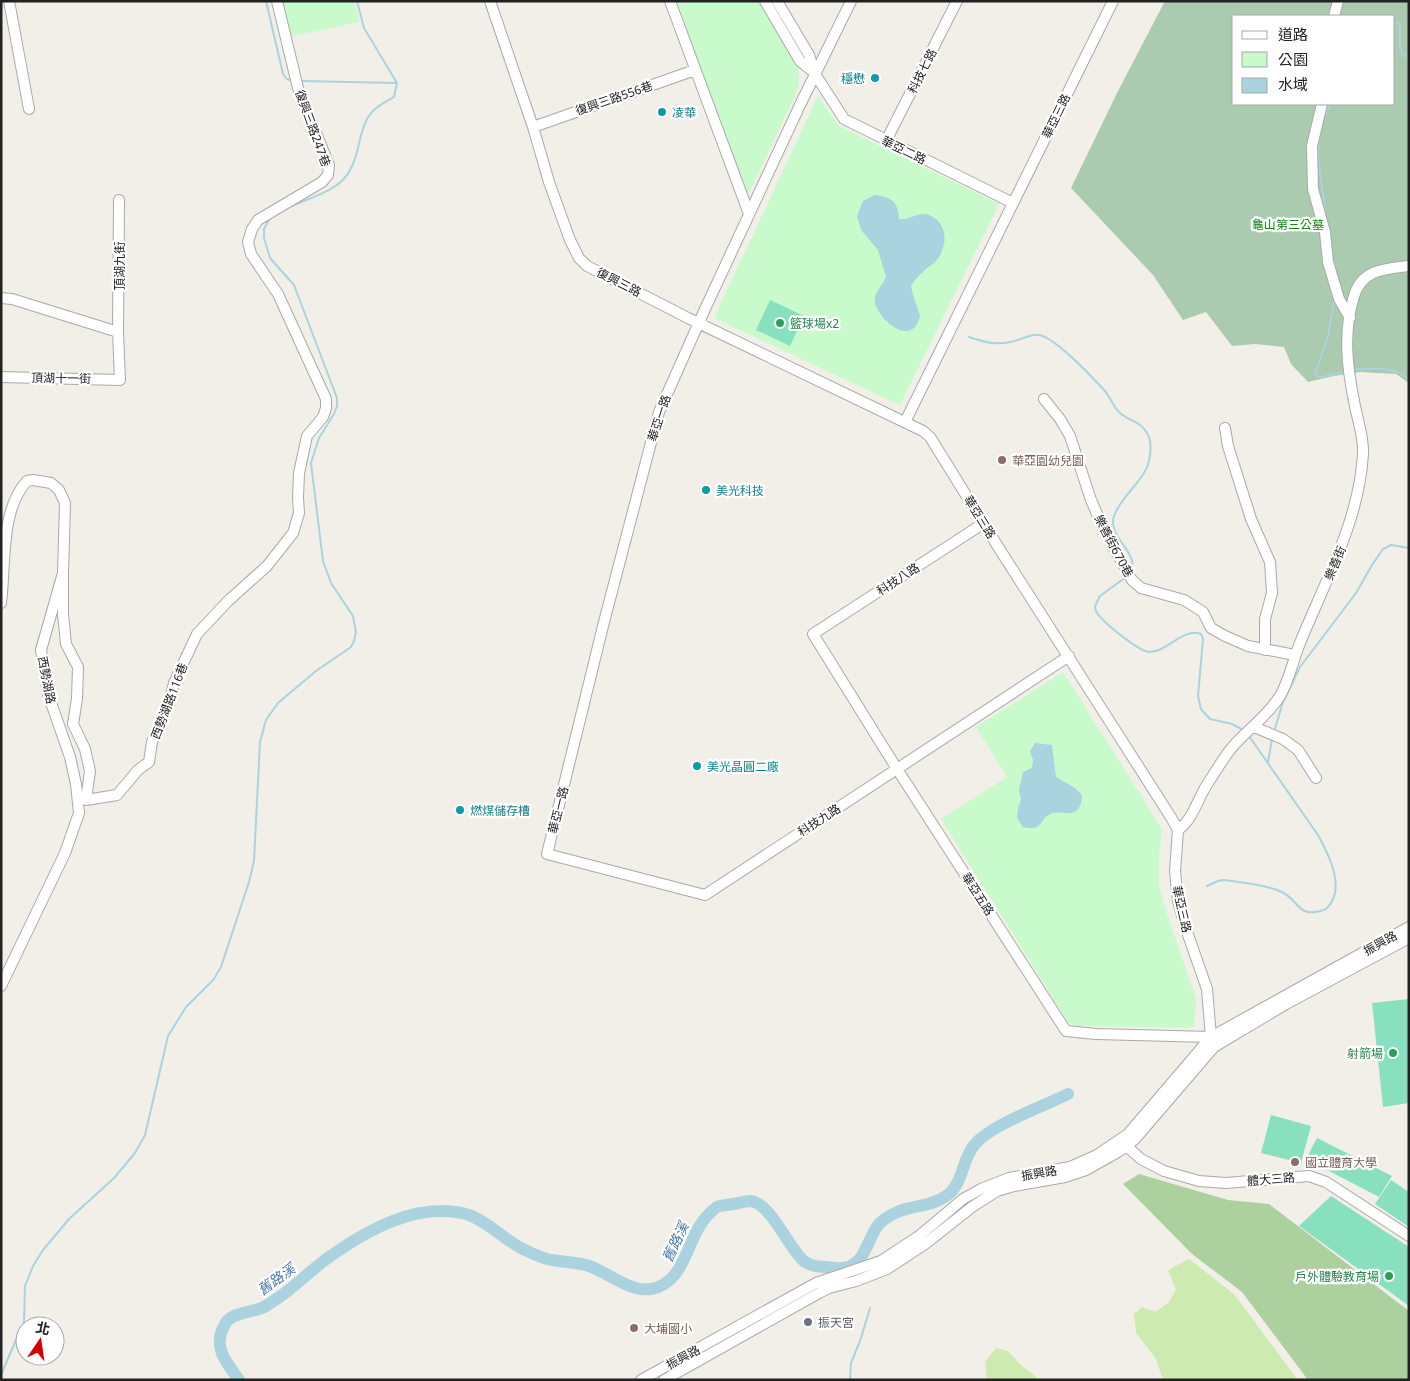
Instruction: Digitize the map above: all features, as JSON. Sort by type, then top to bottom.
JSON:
[{"type":"street","points":[[9,1],[29,109]]},
{"type":"street","name":"復興三路247巷","points":[[277,1],[298,88],[329,165],[328,175],[322,182],[258,220],[252,229],[248,242],[251,254],[278,294],[326,399],[326,408]]},
{"type":"street","name":"復興三路","points":[[490,1],[533,127],[549,182],[570,240],[579,258],[587,266],[698,323],[906,422]]},
{"type":"street","points":[[670,1],[749,214]]},
{"type":"street","name":"華亞二路","points":[[766,1],[800,61],[816,74]]},
{"type":"street","name":"華亞二路","points":[[777,1],[809,55],[816,74],[844,119],[1013,203]]},
{"type":"street","name":"華亞一路","points":[[547,854],[604,622],[659,412],[698,323],[851,1]]},
{"type":"street","name":"科技七路","points":[[886,141],[957,1]]},
{"type":"street","name":"華亞三路","points":[[1113,1],[906,422],[930,437],[1178,830],[1176,846],[1177,893],[1186,929],[1207,989],[1213,1042]]},
{"type":"street","points":[[1334,15],[1338,1]]},
{"type":"street","name":"復興三路556巷","points":[[533,127],[696,70]]},
{"type":"street","points":[[1322,105],[1312,146],[1313,189],[1325,232],[1328,262],[1339,299],[1350,318]]},
{"type":"street","name":"頂湖九街","points":[[119,200],[118,332],[120,380]]},
{"type":"street","points":[[1350,318],[1354,296],[1358,286],[1366,278],[1376,271],[1409,266]]},
{"type":"street","points":[[1,298],[20,301],[118,332]]},
{"type":"street","name":"樂善街","points":[[1178,830],[1186,824],[1205,786],[1236,743],[1271,708],[1281,694],[1295,655],[1345,538],[1358,488],[1363,450],[1361,432],[1349,380],[1348,333],[1350,318]]},
{"type":"street","name":"頂湖十一街","points":[[1,377],[120,380]]},
{"type":"street","name":"樂善街670巷","points":[[1044,399],[1060,419],[1070,436],[1102,528],[1132,580],[1141,588],[1184,600],[1203,612],[1211,628],[1248,646],[1295,655]]},
{"type":"street","name":"西勢湖路116巷","points":[[63,573],[63,614],[66,644],[78,667],[77,699],[73,724],[85,749],[90,771],[86,800],[117,796],[138,770],[149,762],[152,742],[169,704],[174,683],[197,634],[267,566],[293,533],[299,513],[299,474],[307,436],[323,417],[326,408]]},
{"type":"street","points":[[1224,428],[1251,519],[1270,562],[1272,593],[1265,619],[1265,650]]},
{"type":"street","name":"西勢湖路","points":[[1,603],[3,552],[7,520],[13,499],[28,481],[51,483],[58,490],[65,503],[63,573],[41,650],[48,694],[70,757],[76,784],[79,814],[61,861],[1,986]]},
{"type":"street","name":"科技八路","points":[[813,634],[984,524]]},
{"type":"street","name":"華亞五路","points":[[813,634],[897,769],[1066,1031],[1213,1042]]},
{"type":"street","name":"科技九路","points":[[547,854],[705,895],[1069,656]]},
{"type":"street","points":[[1252,728],[1283,739],[1298,750],[1316,778]]},
{"type":"street","name":"振興路","points":[[664,1380],[829,1288],[856,1281],[887,1269],[925,1244],[972,1207],[997,1191],[1065,1177],[1103,1161],[1123,1143],[1128,1134],[1213,1042],[1409,928]]},
{"type":"street","name":"振興路","points":[[1213,1042],[1409,938]]},
{"type":"street","name":"振興路","points":[[641,1380],[816,1283],[881,1261],[919,1236],[963,1199],[981,1189],[1009,1178],[1070,1167],[1123,1143]]},
{"type":"street","name":"體大三路","points":[[1123,1143],[1141,1159],[1164,1172],[1180,1178],[1226,1183],[1309,1176],[1326,1182],[1409,1236]]},
{"type":"green space","points":[[279,1],[355,1],[359,22],[288,37]]},
{"type":"green space","points":[[677,1],[762,1],[799,64],[799,83],[795,96],[749,193],[744,191]]},
{"type":"green space","name":"龜山第三公墓","points":[[1165,1],[1409,1],[1409,383],[1396,374],[1360,372],[1308,382],[1291,364],[1284,347],[1255,344],[1232,346],[1206,312],[1183,320],[1153,275],[1071,188],[1118,91]]},
{"type":"green space","points":[[818,96],[839,126],[999,204],[900,405],[714,318]]},
{"type":"green space","name":"籃球場x2","points":[[770,300],[804,316],[790,346],[756,330]]},
{"type":"green space","points":[[1063,672],[1162,829],[1159,885],[1196,999],[1194,1026],[1189,1028],[1075,1026],[1068,1022],[941,819],[1007,777],[976,727]]},
{"type":"green space","name":"射箭場","points":[[1409,999],[1409,1103],[1383,1107],[1372,1003]]},
{"type":"green space","points":[[1271,1115],[1311,1126],[1301,1163],[1261,1153]]},
{"type":"green space","points":[[1317,1138],[1392,1176],[1379,1197],[1306,1159]]},
{"type":"green space","points":[[1139,1174],[1228,1200],[1269,1204],[1409,1311],[1409,1380],[1308,1380],[1242,1292],[1192,1254],[1123,1184]]},
{"type":"green space","points":[[1391,1180],[1409,1192],[1409,1227],[1375,1204]]},
{"type":"green space","name":"戶外體驗教育場","points":[[1331,1196],[1409,1247],[1409,1306],[1299,1226]]},
{"type":"green space","points":[[1189,1259],[1234,1294],[1298,1380],[1163,1380],[1156,1359],[1136,1333],[1134,1314],[1142,1307],[1155,1312],[1168,1303],[1176,1290],[1168,1270]]},
{"type":"green space","points":[[996,1348],[1008,1351],[1022,1366],[1040,1380],[987,1380],[985,1362]]},
{"type":"water","points":[[875,195],[893,201],[897,208],[899,219],[925,214],[936,219],[943,229],[944,242],[940,255],[911,285],[920,317],[916,326],[909,331],[903,331],[889,323],[878,311],[875,304],[876,295],[886,277],[878,250],[861,230],[857,216],[863,201]]},
{"type":"water","points":[[1035,743],[1052,745],[1056,777],[1075,788],[1082,797],[1081,803],[1075,812],[1053,813],[1048,815],[1039,826],[1030,828],[1023,827],[1017,818],[1021,800],[1019,790],[1023,772],[1032,768],[1033,760],[1030,751]]},
{"type":"waterway","points":[[266,1],[283,74],[287,79],[293,81]]},
{"type":"waterway","points":[[292,206],[329,190],[344,179],[354,160],[366,120],[372,112],[394,97],[397,83],[364,28],[357,1]]},
{"type":"waterway","points":[[1395,24],[1400,25],[1400,46],[1403,55],[1409,57]]},
{"type":"waterway","points":[[301,81],[397,83]]},
{"type":"waterway","points":[[1323,120],[1330,105]]},
{"type":"waterway","points":[[1319,137],[1318,156],[1326,219]]},
{"type":"waterway","points":[[1,1375],[21,1332],[24,1321],[25,1286],[33,1266],[43,1250],[69,1219],[114,1178],[135,1153],[145,1135],[168,1036],[186,1007],[214,979],[221,967],[254,861],[260,742],[266,720],[278,703],[316,671],[351,647],[354,641],[356,632],[353,616],[331,583],[323,561],[311,463],[319,438],[334,414],[337,398],[294,285],[270,258],[264,238],[264,229],[270,218]]},
{"type":"waterway","points":[[1334,303],[1328,336],[1315,374],[1322,377],[1346,371]]},
{"type":"waterway","points":[[969,337],[995,343],[1007,343],[1034,335],[1046,338],[1074,359],[1092,377],[1123,416],[1141,426],[1147,433],[1151,446],[1148,464],[1145,472],[1118,508],[1113,524],[1115,531],[1131,558],[1133,565],[1131,572]]},
{"type":"waterway","points":[[1353,370],[1390,370],[1409,379]]},
{"type":"waterway","points":[[1274,732],[1283,702],[1300,667],[1356,593],[1383,549],[1391,545],[1409,548]]},
{"type":"waterway","points":[[1126,577],[1100,596],[1095,606],[1097,613],[1130,642],[1145,651],[1156,651],[1188,634],[1201,634],[1203,639],[1198,696],[1201,709],[1210,719],[1232,724],[1243,730]]},
{"type":"waterway","points":[[1207,886],[1224,880],[1269,887],[1282,892],[1300,908],[1310,912],[1326,909],[1332,901],[1335,892],[1334,872],[1327,852],[1318,835],[1249,736]]},
{"type":"waterway","points":[[1268,762],[1272,739]]},
{"type":"waterway","name":"舊路溪","points":[[239,1380],[221,1350],[220,1337],[227,1321],[245,1312],[266,1306],[341,1249],[393,1221],[431,1212],[450,1211],[469,1215],[483,1222],[511,1242],[538,1256],[589,1266],[635,1288],[651,1289],[663,1285],[672,1278],[685,1258],[701,1223],[714,1209],[750,1201],[758,1203],[765,1209],[805,1262],[818,1266],[846,1268],[859,1259],[876,1228],[888,1217],[896,1212],[939,1200],[952,1191],[970,1150],[983,1137],[1018,1116],[1068,1094]]},
{"type":"waterway","points":[[850,1380],[851,1363],[870,1308]]},
{"type":"place","name":"穩懋","points":[[875,78]]},
{"type":"place","name":"凌華","points":[[662,112]]},
{"type":"place","name":"籃球場x2","points":[[780,323]]},
{"type":"place","name":"華亞園幼兒園","points":[[1002,460]]},
{"type":"place","name":"美光科技","points":[[706,490]]},
{"type":"place","name":"美光晶圓二廠","points":[[697,766]]},
{"type":"place","name":"燃煤儲存槽","points":[[460,810]]},
{"type":"place","name":"射箭場","points":[[1393,1053]]},
{"type":"place","name":"國立體育大學","points":[[1295,1162]]},
{"type":"place","name":"戶外體驗教育場","points":[[1389,1276]]},
{"type":"place","name":"振天宮","points":[[808,1322]]},
{"type":"place","name":"大埔國小","points":[[634,1328]]}]
